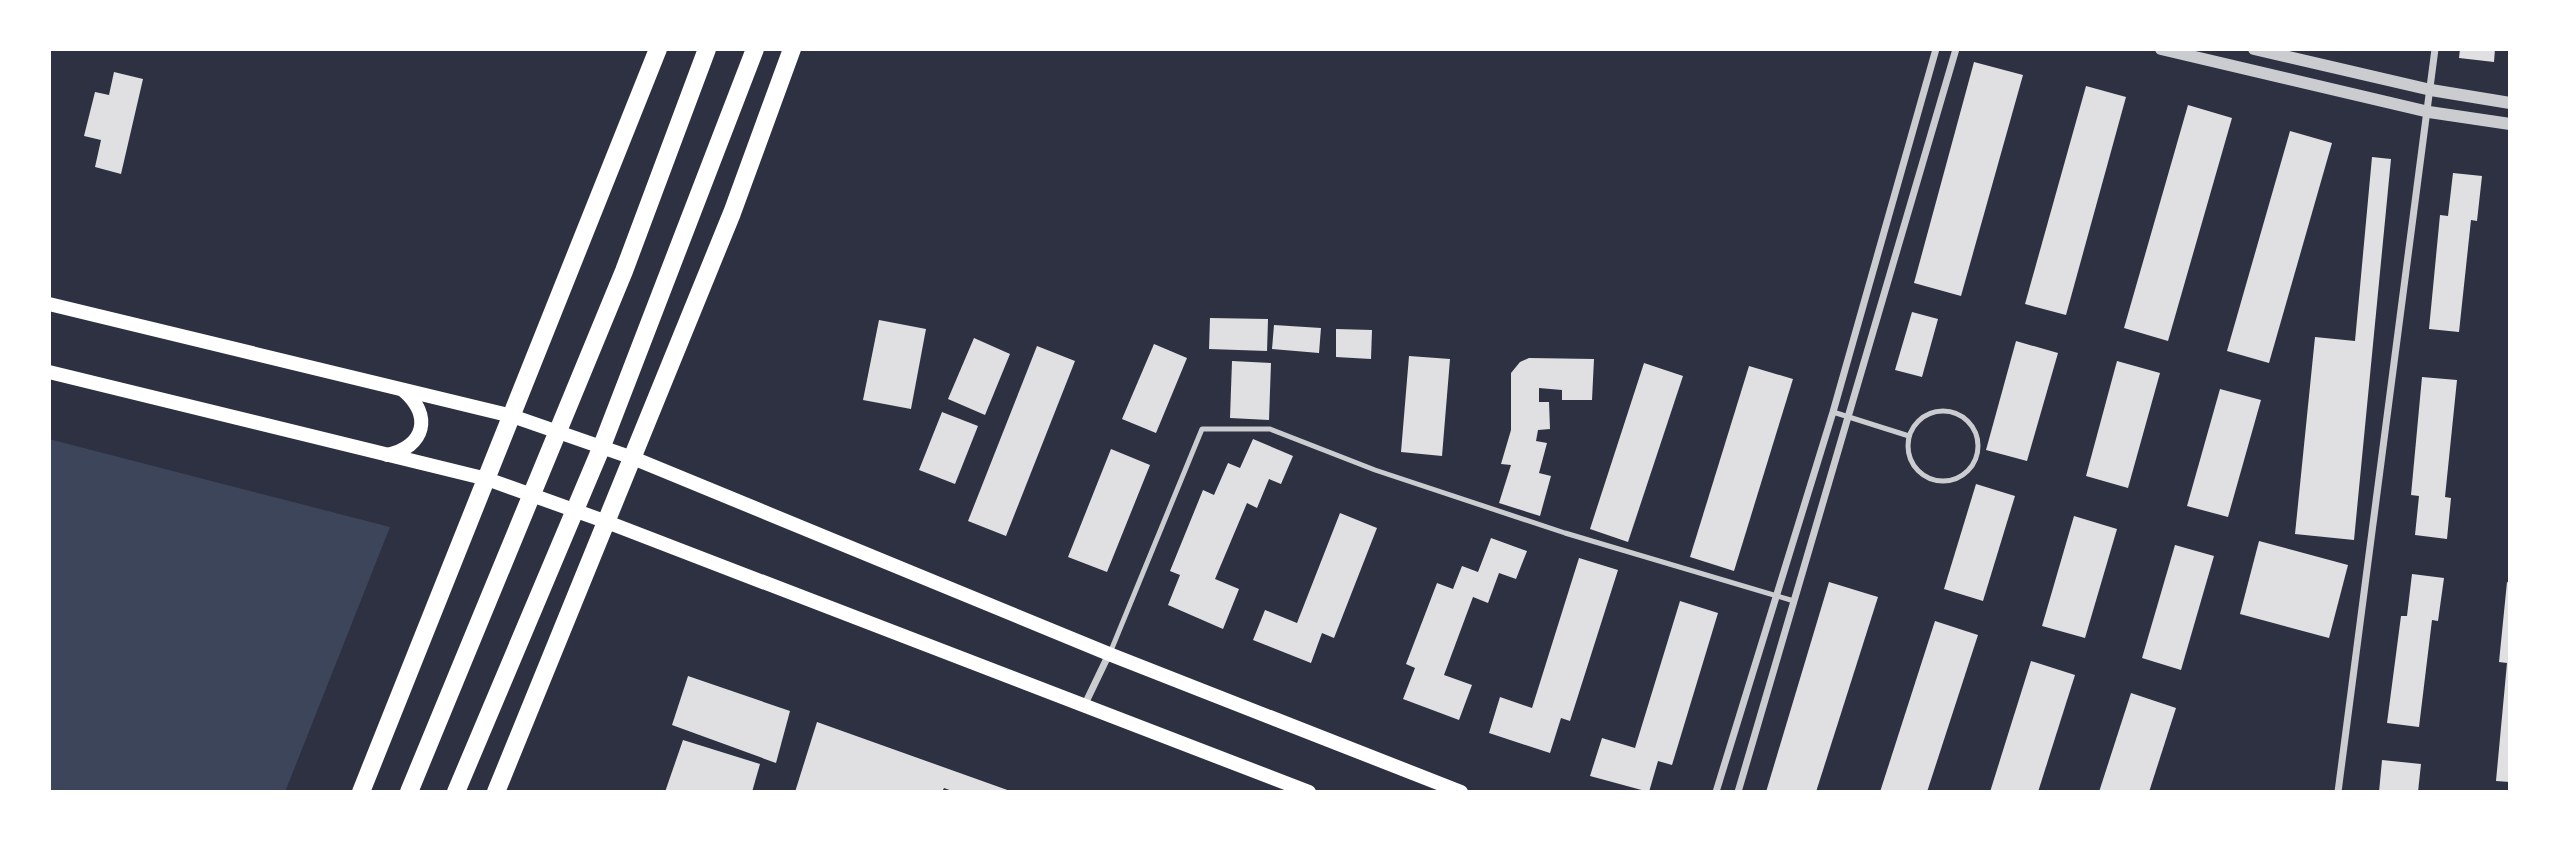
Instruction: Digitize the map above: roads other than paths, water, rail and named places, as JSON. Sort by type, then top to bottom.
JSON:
[{"type":"main road","points":[[361,792],[658,49]]},
{"type":"main road","points":[[409,792],[624,271],[707,49]]},
{"type":"main road","points":[[456,792],[602,446],[755,49]]},
{"type":"main road","points":[[496,792],[732,213],[792,49]]},
{"type":"main road","points":[[49,304],[512,416],[633,458],[1110,654],[1461,792]]},
{"type":"main road","points":[[49,372],[487,479],[1085,704],[1309,792]]},
{"type":"main road","points":[[387,455],[409,446],[421,426],[417,403],[402,389]]},
{"type":"street","points":[[1716,792],[1833,412],[1936,49]]},
{"type":"street","points":[[1738,792],[1850,418],[1956,49]]},
{"type":"street","points":[[2161,49],[2429,112],[2510,124]]},
{"type":"street","points":[[2253,49],[2431,90],[2510,103]]},
{"type":"street","points":[[2338,792],[2429,112],[2435,49]]},
{"type":"street","points":[[1085,704],[1110,654]]},
{"type":"lane","points":[[1833,412],[1909,436]]},
{"type":"lane","points":[[1932,412],[1954,412],[1972,426],[1977,436],[1976,459],[1961,477],[1937,482],[1926,478],[1910,460],[1909,436],[1913,426],[1932,412]]},
{"type":"lane","points":[[1110,654],[1202,429],[1270,429],[1375,470],[1565,533],[1794,601]]}]
